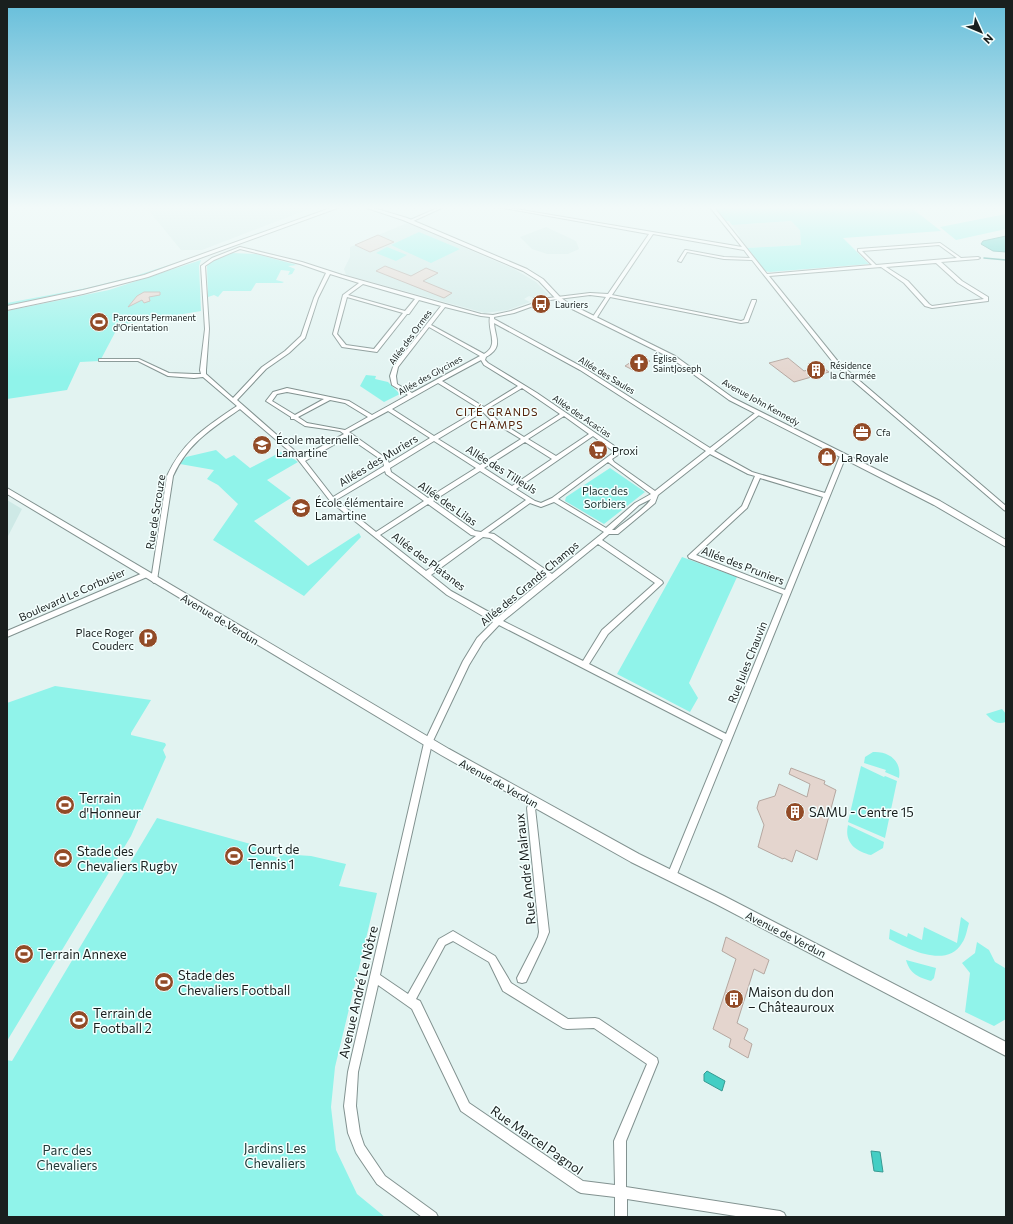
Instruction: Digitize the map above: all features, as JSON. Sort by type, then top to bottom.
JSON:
[{"type":"main road","points":[[7,308],[121,283],[182,263]]},
{"type":"main road","name":"Avenue John Kennedy","points":[[509,263],[525,270],[541,280],[558,298],[594,318],[673,357],[717,391],[757,414],[937,503],[1006,544]]},
{"type":"main road","name":"Avenue de Verdun","points":[[7,491],[428,743],[533,802],[635,858],[1006,1049]]},
{"type":"street","points":[[101,360],[139,360],[168,374],[194,376],[204,375],[203,370],[207,330],[202,266],[207,263]]},
{"type":"street","points":[[301,263],[362,283],[492,318],[550,299],[590,294],[610,296],[741,322],[746,321],[754,301]]},
{"type":"street","points":[[594,318],[632,263]]},
{"type":"street","points":[[757,263],[838,365],[1006,510]]},
{"type":"street","points":[[872,263],[875,266]]},
{"type":"street","points":[[765,275],[914,263]]},
{"type":"street","points":[[882,266],[906,282],[927,305],[932,307],[986,300],[986,298],[960,282],[939,263]]},
{"type":"street","points":[[233,401],[264,368],[287,352],[303,337],[316,298],[329,272]]},
{"type":"street","points":[[362,283],[345,295],[335,334],[344,346],[371,351],[375,350],[418,298]]},
{"type":"street","points":[[345,295],[407,313]]},
{"type":"street","name":"Allée des Ormes","points":[[411,396],[394,384],[393,376],[396,367],[444,305]]},
{"type":"street","name":"Allée des Glycines","points":[[302,460],[371,417],[484,356],[494,348],[496,342],[490,323],[492,318]]},
{"type":"street","name":"Allée des Saules","points":[[492,318],[582,369],[710,451],[750,473],[827,496]]},
{"type":"street","points":[[428,325],[484,356]]},
{"type":"street","name":"Allée des Acacias","points":[[484,356],[483,360],[486,364],[564,414],[616,451],[616,454],[609,459]]},
{"type":"street","name":"Allée des Platanes","points":[[204,375],[302,460],[332,500],[449,593],[498,621],[728,739]]},
{"type":"street","points":[[438,381],[484,409],[495,421],[556,459]]},
{"type":"street","name":"Allées des Muriers","points":[[332,500],[522,386]]},
{"type":"street","name":"Allée des Lilas","points":[[328,399],[287,390],[280,391],[271,397],[270,401],[272,404],[293,418],[305,424],[336,428],[346,433],[385,460],[388,466],[388,473],[473,533],[492,536],[552,577]]},
{"type":"street","points":[[293,418],[328,399],[350,404],[371,417]]},
{"type":"street","name":"Rue de Scrouze","points":[[150,577],[173,467],[188,445],[202,433],[240,407]]},
{"type":"street","name":"Allée des Tilleuls","points":[[387,408],[530,500],[541,504],[554,499]]},
{"type":"street","points":[[376,535],[564,414]]},
{"type":"street","name":"Allée des Grands Champs","points":[[428,743],[466,663],[480,640],[498,621],[608,532],[616,532],[653,502],[655,494],[757,414]]},
{"type":"street","points":[[513,488],[593,434]]},
{"type":"street","name":"Rue Jules Chauvin","points":[[672,876],[843,456]]},
{"type":"street","points":[[608,532],[554,499],[609,459],[655,494]]},
{"type":"street","name":"Allée des Pruniers","points":[[758,476],[745,507],[691,556],[787,593]]},
{"type":"street","points":[[426,575],[530,500]]},
{"type":"street","points":[[584,665],[605,632],[660,583],[598,541]]},
{"type":"street","name":"Boulevard Le Corbusier","points":[[7,634],[150,577]]},
{"type":"street","name":"Avenue André Le Nôtre","points":[[428,743],[353,1072],[350,1106],[354,1133],[360,1149],[381,1180],[432,1217]]},
{"type":"street","name":"Rue André Malraux","points":[[522,978],[542,939],[544,932],[531,808],[533,802]]},
{"type":"street","points":[[410,1001],[442,942],[452,936],[492,959],[507,987],[567,1024],[595,1023],[653,1062],[620,1142],[620,1217]]},
{"type":"street","name":"Rue Marcel Pagnol","points":[[375,977],[416,1005],[465,1107],[581,1188],[621,1192],[780,1217]]},
{"type":"shaded area","points":[[347,263],[500,263],[514,269],[536,282],[548,294],[547,296],[537,300],[529,296],[524,299],[530,302],[508,310],[485,313],[346,275],[344,269]]},
{"type":"shaded area","points":[[7,500],[22,509],[7,538]]},
{"type":"shaded area","points":[[707,1071],[725,1081],[722,1091],[704,1081],[704,1074]]},
{"type":"shaded area","points":[[871,1151],[880,1152],[883,1172],[874,1171]]},
{"type":"green space","points":[[175,263],[179,263],[135,277],[87,289],[7,306],[7,303],[87,288],[135,276]]},
{"type":"green space","points":[[191,263],[200,263],[201,311],[119,325],[100,361],[80,362],[67,390],[7,399],[7,311],[109,290]]},
{"type":"green space","points":[[209,263],[290,263],[297,265],[288,266],[295,269],[292,274],[288,275],[290,271],[281,270],[276,280],[284,282],[282,283],[256,283],[251,291],[223,291],[218,297],[214,295],[208,297],[207,266]]},
{"type":"green space","points":[[759,263],[869,264],[770,272],[765,271]]},
{"type":"green space","points":[[366,375],[376,376],[375,379],[388,382],[400,394],[384,402],[360,386]]},
{"type":"green space","points":[[216,450],[226,459],[234,455],[250,468],[283,451],[298,462],[267,480],[291,498],[254,521],[308,566],[359,533],[361,537],[304,596],[213,540],[238,504],[218,485],[207,479],[214,470],[180,464],[186,457]]},
{"type":"green space","name":"Place des Sorbiers","points":[[610,468],[645,492],[604,524],[565,501],[566,497]]},
{"type":"green space","points":[[682,557],[737,577],[689,683],[698,698],[690,712],[617,674]]},
{"type":"green space","name":"Stade des Chevaliers Rugby","points":[[55,686],[151,700],[131,735],[165,743],[166,745],[163,750],[166,757],[131,836],[7,1041],[7,703]]},
{"type":"green space","points":[[1002,709],[1006,714],[1006,722],[995,722],[986,714]]},
{"type":"green space","points":[[873,752],[884,753],[893,758],[898,767],[899,778],[885,772],[886,770],[864,763],[865,757]]},
{"type":"green space","points":[[861,766],[884,777],[885,776],[897,781],[885,838],[848,822]]},
{"type":"green space","points":[[157,818],[265,848],[263,853],[279,858],[281,854],[311,856],[346,864],[339,886],[377,893],[335,1067],[331,1107],[336,1150],[357,1194],[385,1217],[7,1217],[7,1060],[12,1061]]},
{"type":"green space","points":[[848,825],[884,842],[883,848],[871,855],[860,851],[849,841],[847,831]]},
{"type":"green space","points":[[961,917],[969,923],[964,939],[955,951],[947,955],[937,956],[916,952],[889,939],[890,929],[907,937],[908,933],[922,940],[924,927],[957,943]]},
{"type":"green space","points":[[977,942],[989,950],[995,962],[1005,968],[1006,1019],[994,1026],[965,1012],[970,973],[962,963],[975,953]]},
{"type":"green space","points":[[906,960],[936,968],[934,978],[931,981],[915,974],[910,969]]},
{"type":"building","points":[[385,266],[411,276],[426,268],[438,273],[423,281],[452,293],[444,298],[376,271]]},
{"type":"building","points":[[144,292],[160,292],[160,295],[149,297],[150,301],[144,303],[142,300],[128,307],[137,296]]},
{"type":"building","name":"Église SaintJoseph","points":[[640,356],[650,361],[635,371],[625,366]]},
{"type":"building","name":"Résidence la Charmée","points":[[788,358],[804,371],[821,366],[829,372],[794,382],[769,363]]},
{"type":"building","name":"SAMU - Centre 15","points":[[791,768],[825,781],[824,784],[836,790],[817,860],[796,850],[792,862],[758,847],[764,825],[757,808],[759,801],[775,796],[779,784],[807,797],[810,784],[789,774]]},
{"type":"building","name":"Maison du don – Châteauroux","points":[[726,937],[769,960],[764,974],[754,969],[737,1023],[748,1029],[744,1039],[752,1044],[748,1058],[729,1047],[731,1039],[713,1029],[736,959],[722,951]]},
{"type":"place","name":"Lauriers","points":[[541,304]]},
{"type":"place","name":"Parcours Permanent d'Orientation","points":[[99,322]]},
{"type":"place","name":"Église SaintJoseph","points":[[639,363]]},
{"type":"place","name":"Résidence la Charmée","points":[[816,370]]},
{"type":"place","name":"Cfa","points":[[862,432]]},
{"type":"place","name":"École maternelle Lamartine","points":[[262,445]]},
{"type":"place","name":"Proxi","points":[[598,450]]},
{"type":"place","name":"La Royale","points":[[827,457]]},
{"type":"place","name":"École élémentaire Lamartine","points":[[301,508]]},
{"type":"place","name":"Place Roger Couderc","points":[[148,638]]},
{"type":"place","name":"Terrain d'Honneur","points":[[65,805]]},
{"type":"place","name":"SAMU - Centre 15","points":[[795,812]]},
{"type":"place","name":"Court de Tennis 1","points":[[234,856]]},
{"type":"place","name":"Stade des Chevaliers Rugby","points":[[63,858]]},
{"type":"place","name":"Terrain Annexe","points":[[24,954]]},
{"type":"place","name":"Stade des Chevaliers Football","points":[[164,982]]},
{"type":"place","name":"Maison du don – Châteauroux","points":[[734,999]]},
{"type":"place","name":"Terrain de Football 2","points":[[79,1020]]},
{"type":"district","name":"CITÉ GRANDS CHAMPS","points":[[497,417]]},
{"type":"park label","name":"Jardins Les Chevaliers","points":[[275,1156]]},
{"type":"park label","name":"Parc des Chevaliers","points":[[67,1158]]}]
